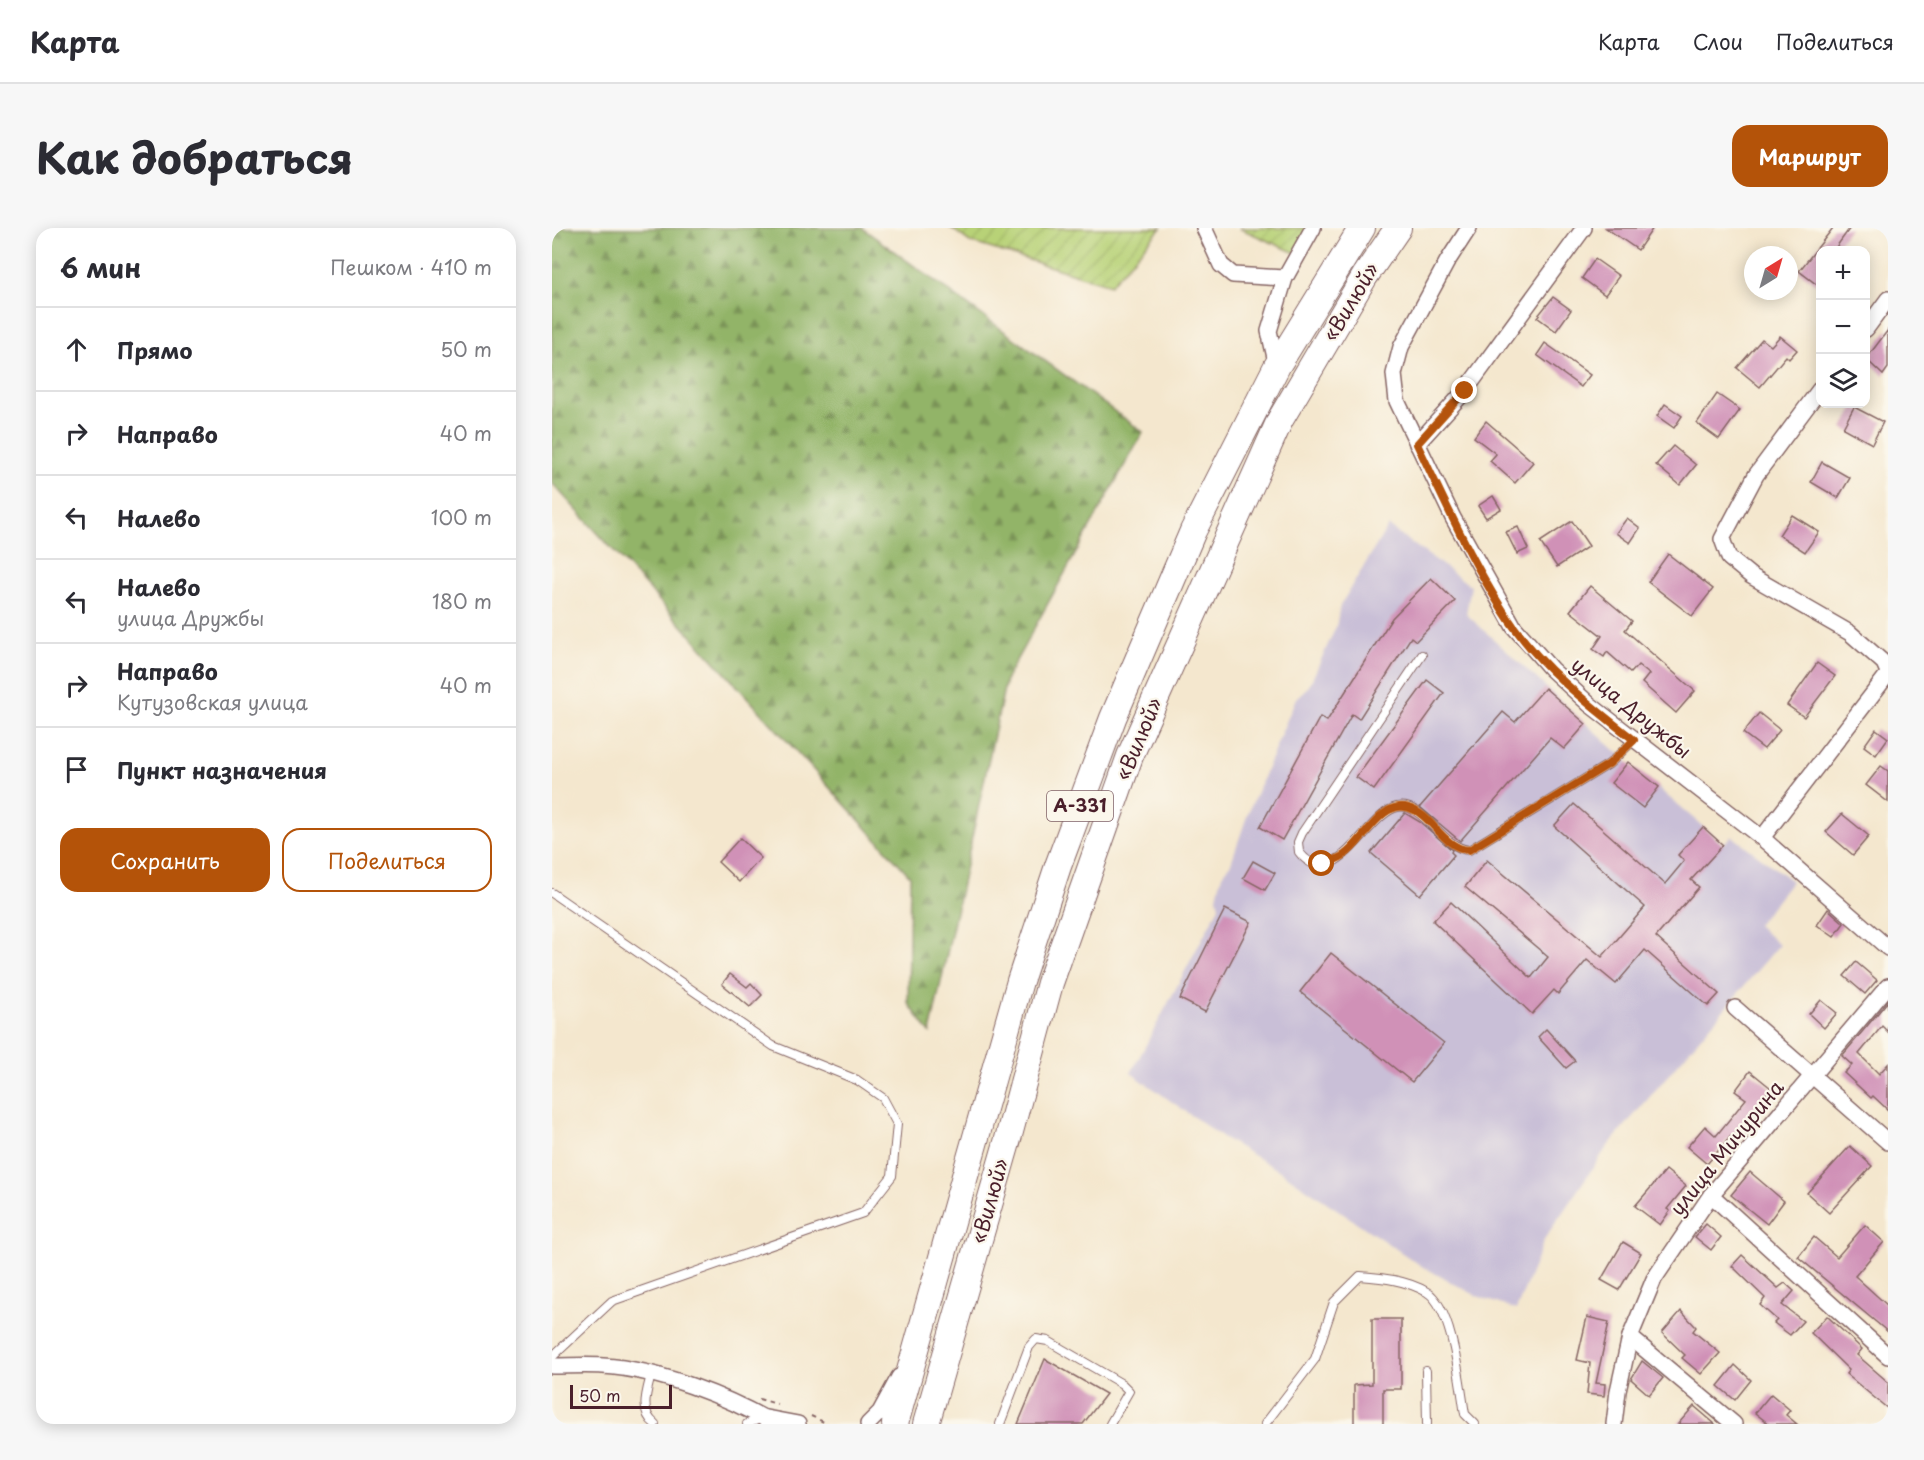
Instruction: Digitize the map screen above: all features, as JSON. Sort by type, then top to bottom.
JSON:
[{"type":"highway","name":"«Вилюй»","points":[[895,1424],[1020,981],[1058,866],[1113,718],[1193,531],[1277,366],[1362,228]]},
{"type":"highway","name":"«Вилюй»","points":[[926,1424],[1050,983],[1130,756],[1280,420],[1365,276],[1398,228]]},
{"type":"street","points":[[1277,366],[1269,330],[1285,278],[1313,228]]},
{"type":"street","name":"улица Дружбы","points":[[1469,228],[1430,291],[1396,362],[1394,386],[1397,401],[1453,518],[1514,627],[1551,669],[1634,740],[1762,838],[1888,948]]},
{"type":"street","points":[[1417,444],[1465,391],[1584,228]]},
{"type":"street","points":[[1206,229],[1221,265],[1233,275],[1285,278]]},
{"type":"street","points":[[1870,324],[1888,299]]},
{"type":"street","points":[[1762,838],[1888,673],[1884,663],[1850,633],[1751,576],[1729,558],[1722,539],[1756,475],[1816,396]]},
{"type":"street","name":"улица Мичурина","points":[[1614,1424],[1618,1391],[1630,1337],[1654,1279],[1711,1195],[1888,986]]},
{"type":"street","points":[[1735,1008],[1888,1142]]},
{"type":"street","points":[[1711,1195],[1888,1356]]},
{"type":"street","points":[[1630,1337],[1734,1424]]},
{"type":"street","points":[[868,1424],[880,1412],[916,1345]]},
{"type":"street","points":[[552,1366],[605,1366],[651,1375],[698,1389],[769,1422],[798,1424]]},
{"type":"lane","points":[[1422,655],[1302,833],[1298,842],[1299,852],[1311,864],[1322,864],[1346,854],[1386,812],[1403,806],[1414,809],[1455,847],[1469,850],[1609,764],[1634,740]]},
{"type":"lane","points":[[552,893],[773,1046],[857,1080],[883,1098],[897,1124],[892,1176],[863,1213],[612,1301],[552,1357]]},
{"type":"lane","points":[[1265,1424],[1316,1359],[1334,1302],[1360,1276],[1399,1280],[1430,1294],[1450,1326],[1465,1414],[1475,1424]]},
{"type":"lane","points":[[1000,1424],[1029,1347],[1036,1339],[1048,1341],[1122,1384],[1129,1391],[1110,1424]]},
{"type":"lane","points":[[1426,1371],[1427,1424]]},
{"type":"lane","points":[[651,1375],[644,1403],[650,1420],[655,1424]]},
{"type":"lane","points":[[747,1424],[769,1422]]},
{"type":"shaded area","points":[[1388,526],[1471,586],[1466,614],[1628,762],[1723,844],[1732,836],[1792,881],[1757,925],[1779,945],[1607,1147],[1545,1238],[1516,1310],[1477,1296],[1423,1267],[1280,1171],[1222,1137],[1131,1073],[1219,907],[1217,897],[1222,875],[1231,863],[1247,816],[1296,698],[1309,686],[1336,627],[1340,606]]},
{"type":"green space","points":[[552,228],[862,228],[1143,432],[1006,679],[930,1033],[908,1003],[910,876],[552,483]]},
{"type":"green space","points":[[951,228],[1161,228],[1110,285],[970,242]]},
{"type":"green space","points":[[1239,228],[1316,228],[1300,255]]},
{"type":"building","points":[[1606,228],[1653,228],[1638,250]]},
{"type":"building","points":[[1833,228],[1850,228],[1837,246],[1819,246]]},
{"type":"building","points":[[1816,250],[1816,284],[1799,271]]},
{"type":"building","points":[[1595,259],[1619,276],[1605,295],[1582,278]]},
{"type":"building","points":[[1553,297],[1571,310],[1556,331],[1537,317]]},
{"type":"building","points":[[1888,330],[1888,368],[1883,375],[1870,363],[1870,354]]},
{"type":"building","points":[[1780,336],[1797,350],[1789,359],[1786,356],[1760,387],[1737,368],[1762,339],[1771,346]]},
{"type":"building","points":[[1545,343],[1590,375],[1581,387],[1537,355]]},
{"type":"building","points":[[1717,394],[1740,410],[1719,439],[1697,423]]},
{"type":"building","points":[[1665,404],[1682,416],[1674,428],[1657,416]]},
{"type":"building","points":[[1853,408],[1883,422],[1872,444],[1843,428]]},
{"type":"building","points":[[1486,421],[1533,462],[1515,483],[1490,461],[1496,454],[1474,437]]},
{"type":"building","points":[[1673,446],[1696,465],[1680,485],[1656,465]]},
{"type":"building","points":[[1822,462],[1850,478],[1838,498],[1811,482]]},
{"type":"building","points":[[1493,496],[1501,509],[1486,518],[1478,506]]},
{"type":"building","points":[[1792,515],[1819,532],[1805,552],[1779,535]]},
{"type":"building","points":[[1627,518],[1640,528],[1630,543],[1616,533]]},
{"type":"building","points":[[1572,521],[1589,546],[1557,567],[1540,542]]},
{"type":"building","points":[[1518,527],[1528,549],[1517,554],[1506,532]]},
{"type":"building","points":[[1668,554],[1713,589],[1692,616],[1648,582]]},
{"type":"building","points":[[1431,578],[1455,601],[1416,641],[1411,637],[1359,719],[1352,714],[1282,840],[1260,827],[1320,717],[1327,721],[1392,618]]},
{"type":"building","points":[[1590,586],[1632,621],[1625,630],[1695,691],[1676,713],[1642,683],[1649,674],[1638,665],[1631,673],[1607,652],[1604,657],[1593,649],[1602,636],[1570,611]]},
{"type":"building","points":[[1817,663],[1835,676],[1804,717],[1787,705]]},
{"type":"building","points":[[1427,680],[1444,693],[1374,790],[1356,777]]},
{"type":"building","points":[[1545,688],[1586,724],[1564,749],[1550,738],[1460,841],[1420,807],[1503,712],[1515,722]]},
{"type":"building","points":[[1759,713],[1780,730],[1764,749],[1743,733]]},
{"type":"building","points":[[1876,729],[1888,738],[1876,755],[1864,746]]},
{"type":"building","points":[[1628,762],[1659,787],[1643,808],[1611,783]]},
{"type":"building","points":[[1881,766],[1888,771],[1888,802],[1866,785]]},
{"type":"building","points":[[1574,804],[1665,884],[1684,861],[1678,855],[1703,827],[1723,845],[1691,880],[1699,887],[1656,937],[1719,994],[1708,1006],[1645,950],[1616,984],[1587,960],[1558,994],[1554,990],[1532,1014],[1433,921],[1451,902],[1531,978],[1548,957],[1465,887],[1487,860],[1602,957],[1645,907],[1554,826]]},
{"type":"building","points":[[1405,813],[1420,822],[1452,850],[1454,855],[1420,895],[1371,853]]},
{"type":"building","points":[[1842,814],[1869,836],[1853,855],[1826,832]]},
{"type":"building","points":[[740,838],[761,858],[739,882],[718,862]]},
{"type":"building","points":[[1253,861],[1275,873],[1265,890],[1243,878]]},
{"type":"building","points":[[1225,909],[1251,922],[1205,1012],[1180,999]]},
{"type":"building","points":[[1828,909],[1844,923],[1834,937],[1817,925]]},
{"type":"building","points":[[1331,953],[1444,1043],[1412,1082],[1300,992]]},
{"type":"building","points":[[1856,962],[1877,980],[1865,994],[1844,976]]},
{"type":"building","points":[[730,974],[747,987],[751,983],[762,995],[750,1007],[722,984]]},
{"type":"building","points":[[1821,1000],[1837,1013],[1824,1028],[1809,1014]]},
{"type":"building","points":[[1888,1001],[1888,1032],[1882,1026],[1859,1054],[1879,1074],[1888,1064],[1888,1110],[1844,1073],[1852,1065],[1842,1056]]},
{"type":"building","points":[[1546,1029],[1575,1061],[1566,1068],[1538,1037]]},
{"type":"building","points":[[1750,1071],[1771,1088],[1750,1115],[1757,1120],[1739,1142],[1731,1136],[1707,1164],[1687,1147],[1705,1126],[1716,1136],[1746,1099],[1735,1091]]},
{"type":"building","points":[[1850,1146],[1872,1166],[1829,1213],[1807,1193]]},
{"type":"building","points":[[1666,1170],[1686,1186],[1667,1209],[1670,1211],[1660,1225],[1635,1206]]},
{"type":"building","points":[[1750,1172],[1784,1201],[1767,1224],[1731,1195]]},
{"type":"building","points":[[1706,1224],[1721,1237],[1711,1250],[1695,1237]]},
{"type":"building","points":[[1865,1225],[1884,1242],[1855,1276],[1888,1306],[1888,1332],[1798,1257],[1814,1237],[1837,1257]]},
{"type":"building","points":[[1623,1242],[1641,1253],[1619,1290],[1601,1280]]},
{"type":"building","points":[[1742,1255],[1778,1288],[1785,1283],[1794,1291],[1782,1305],[1803,1321],[1790,1335],[1774,1323],[1777,1320],[1760,1305],[1765,1298],[1732,1266]]},
{"type":"building","points":[[1681,1311],[1696,1327],[1693,1331],[1720,1353],[1701,1374],[1682,1358],[1685,1355],[1662,1333]]},
{"type":"building","points":[[1827,1316],[1862,1349],[1857,1355],[1888,1382],[1888,1409],[1846,1374],[1849,1370],[1811,1333]]},
{"type":"building","points":[[1587,1317],[1609,1322],[1596,1383],[1605,1384],[1604,1396],[1587,1394],[1590,1363],[1577,1360]]},
{"type":"building","points":[[1372,1319],[1401,1319],[1401,1389],[1383,1389],[1383,1424],[1354,1424],[1354,1385],[1372,1384]]},
{"type":"building","points":[[1045,1359],[1106,1394],[1083,1424],[1018,1424]]},
{"type":"building","points":[[1642,1361],[1663,1378],[1649,1395],[1631,1379]]},
{"type":"building","points":[[1735,1365],[1751,1380],[1735,1400],[1718,1386]]},
{"type":"building","points":[[1771,1394],[1790,1410],[1786,1415],[1797,1424],[1769,1424],[1755,1413]]},
{"type":"building","points":[[1694,1406],[1715,1424],[1678,1424]]},
{"type":"route","points":[[1322,864],[1346,854],[1386,812],[1403,806],[1414,809],[1455,847],[1469,850],[1609,764],[1634,740],[1589,704],[1551,669],[1514,627],[1453,518],[1417,444],[1465,391]]}]
